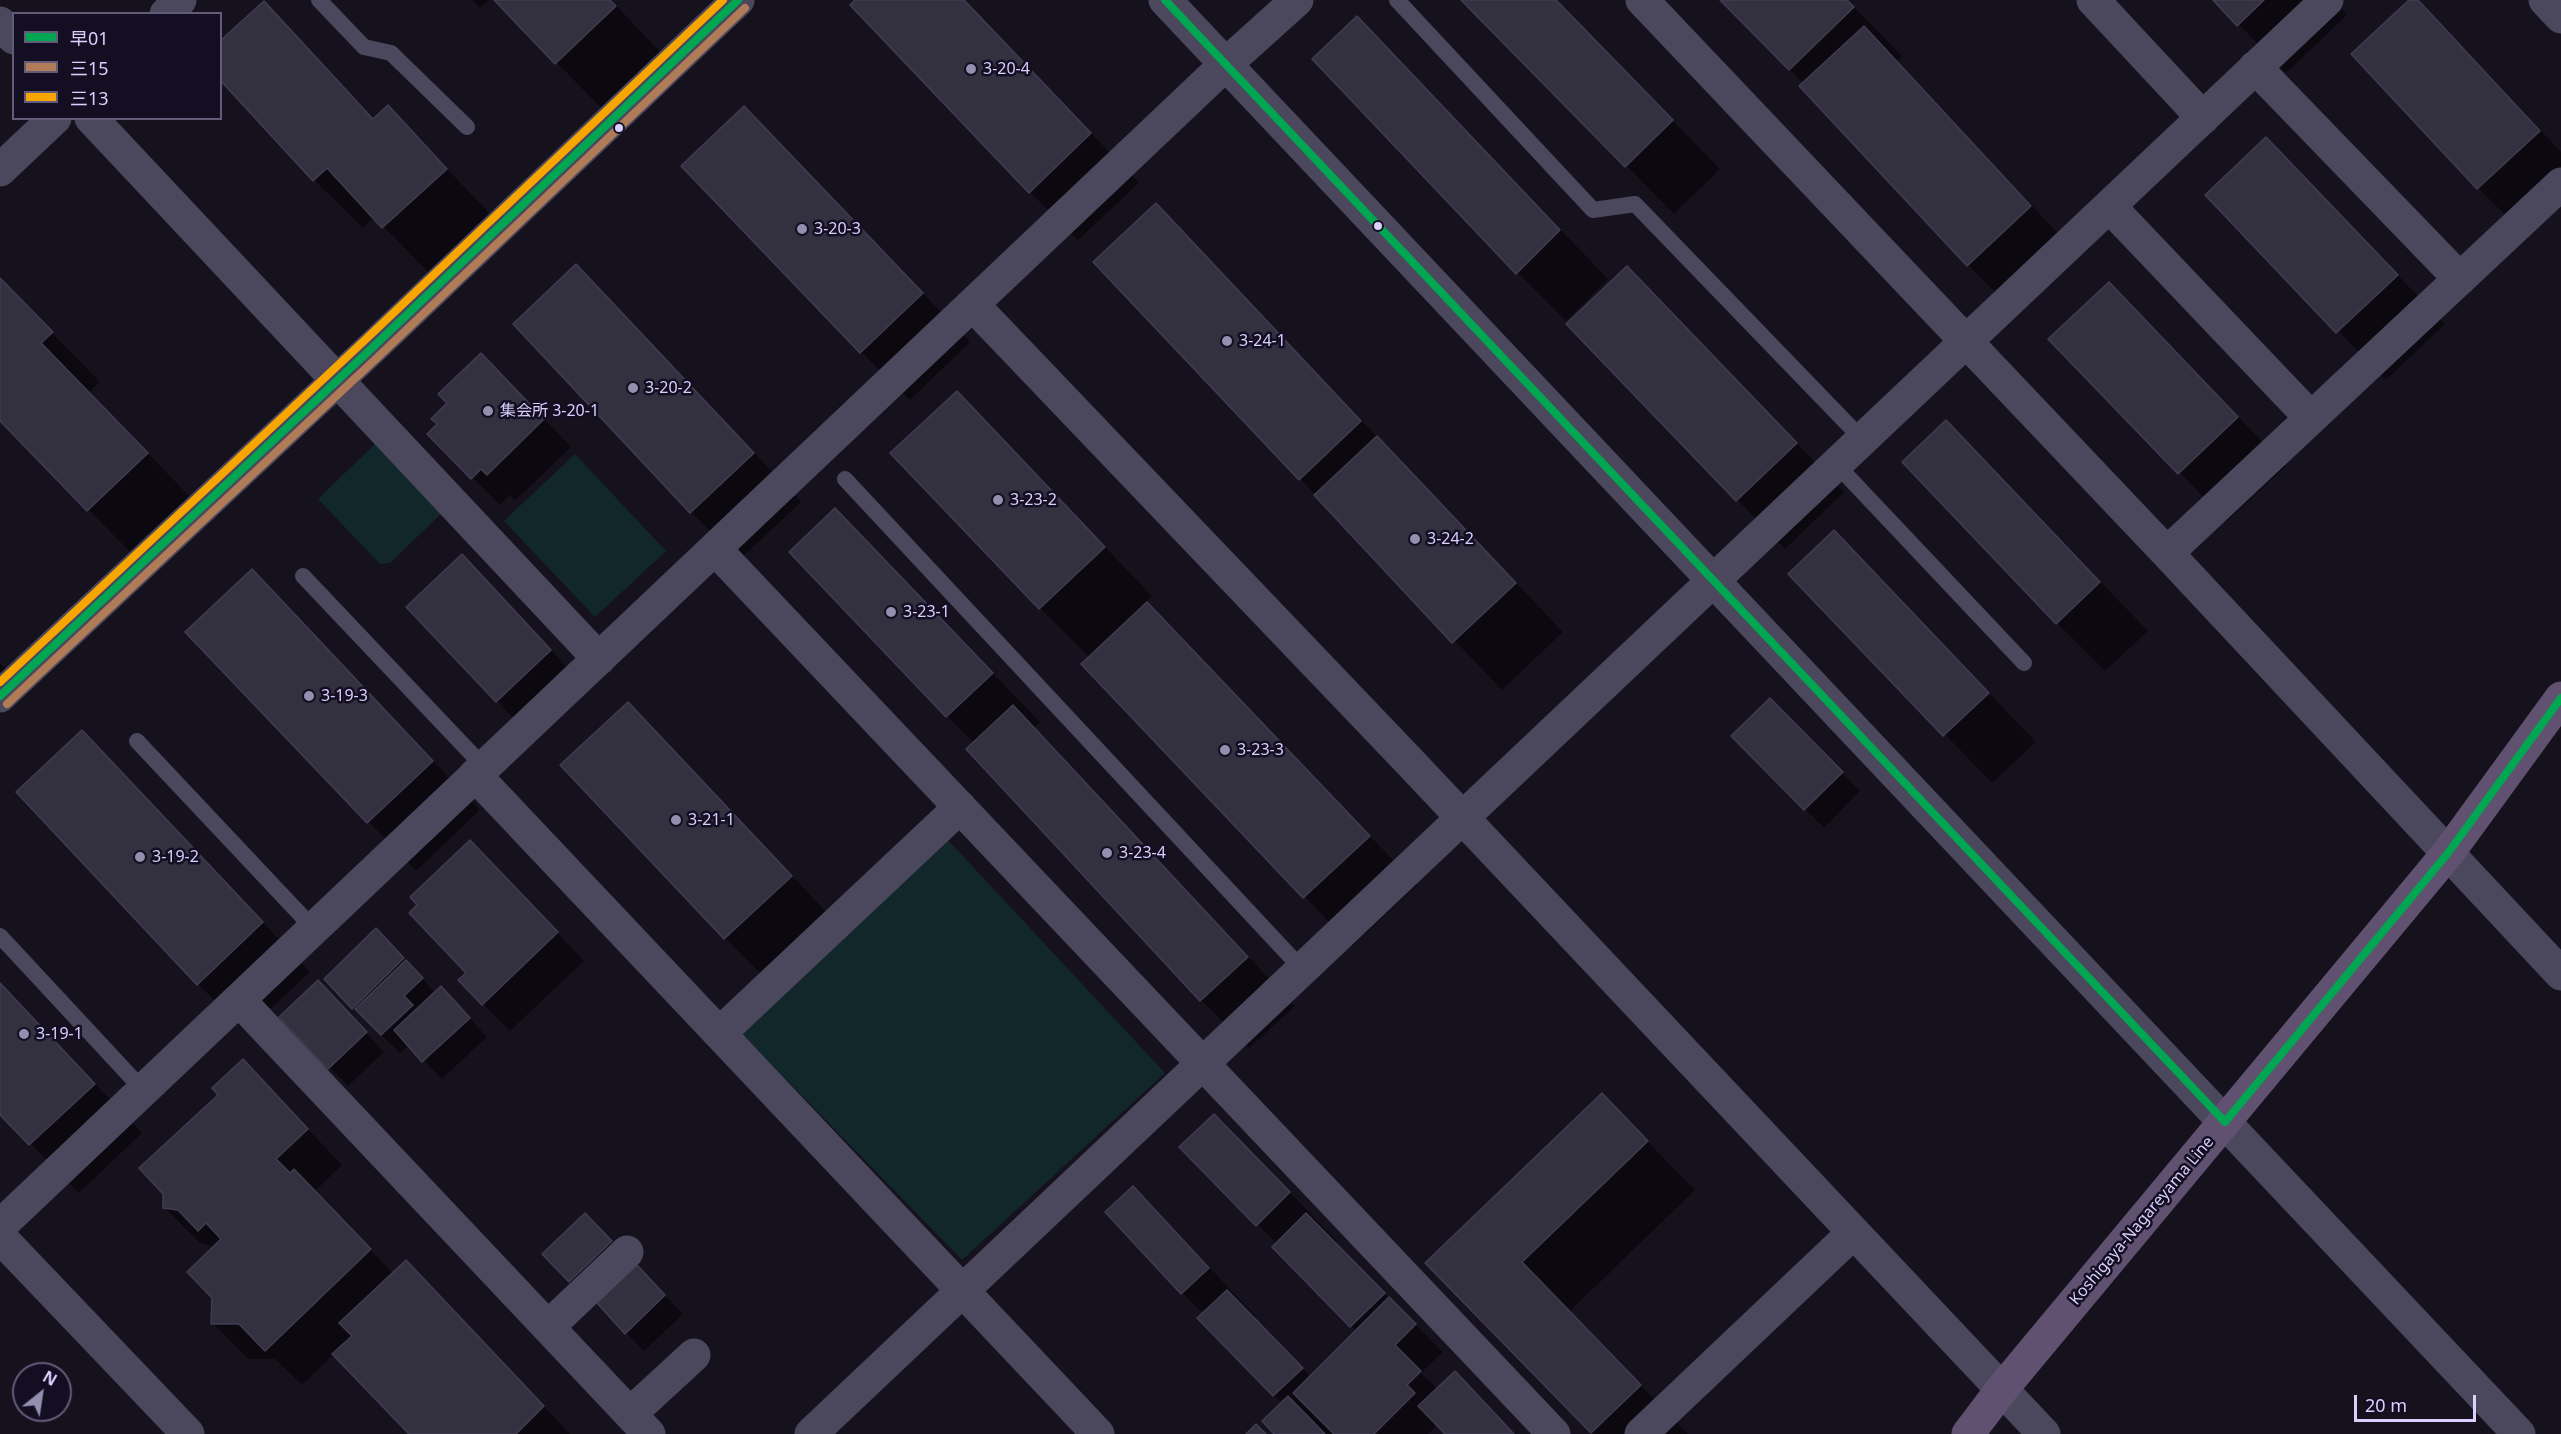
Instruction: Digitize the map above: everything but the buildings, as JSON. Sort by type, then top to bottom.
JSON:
[{"type":"main road","name":"Koshigaya-Nagareyama Line","points":[[1968,1434],[2002,1389],[2448,853],[2561,698]]},
{"type":"street","points":[[168,12],[180,0]]},
{"type":"street","points":[[0,696],[337,381],[738,0]]},
{"type":"street","points":[[1165,0],[2519,1434]]},
{"type":"street","points":[[0,1226],[1226,64],[1297,0]]},
{"type":"street","points":[[1642,0],[2561,974]]},
{"type":"street","points":[[2093,0],[2203,117]]},
{"type":"street","points":[[811,1434],[2327,0]]},
{"type":"street","points":[[2545,0],[2561,17]]},
{"type":"street","points":[[0,23],[12,36]]},
{"type":"street","points":[[2255,67],[2460,279]]},
{"type":"street","points":[[0,170],[53,120]]},
{"type":"street","points":[[93,120],[599,659]]},
{"type":"street","points":[[2166,553],[2561,184]]},
{"type":"street","points":[[2110,207],[2311,418]]},
{"type":"street","points":[[973,305],[2044,1434]]},
{"type":"street","points":[[715,549],[1554,1434]]},
{"type":"street","points":[[480,771],[720,1033],[1098,1434]]},
{"type":"street","points":[[720,1033],[960,807]]},
{"type":"street","points":[[239,1000],[640,1424],[694,1355]]},
{"type":"street","points":[[1641,1434],[1853,1233]]},
{"type":"street","points":[[0,1237],[188,1434]]},
{"type":"street","points":[[548,1327],[627,1252]]},
{"type":"lane","points":[[319,0],[364,47],[391,53],[467,127]]},
{"type":"lane","points":[[1397,0],[1593,210],[1635,204],[1863,441]]},
{"type":"lane","points":[[1837,465],[2024,663]]},
{"type":"lane","points":[[845,478],[1302,969]]},
{"type":"lane","points":[[303,576],[480,771]]},
{"type":"lane","points":[[137,741],[314,929]]},
{"type":"lane","points":[[0,936],[144,1091]]},
{"type":"green space","points":[[376,443],[443,512],[390,563],[380,564],[318,499]]},
{"type":"green space","points":[[575,454],[666,551],[595,617],[504,521]]},
{"type":"green space","points":[[948,840],[1165,1073],[962,1260],[740,1032]]},
{"type":"transit line","name":"三13","points":[[0,682],[723,0]]},
{"type":"transit line","name":"早01","points":[[0,696],[373,347],[738,0]]},
{"type":"transit line","name":"早01","points":[[1165,0],[2225,1122]]},
{"type":"transit line","name":"三15","points":[[7,704],[380,355],[745,8]]},
{"type":"transit line","name":"早01","points":[[2225,1122],[2448,853],[2561,698]]},
{"type":"place","name":"3-20-4","points":[[971,69]]},
{"type":"place","name":"3-20-3","points":[[802,229]]},
{"type":"place","name":"3-24-1","points":[[1227,341]]},
{"type":"place","name":"3-20-2","points":[[633,388]]},
{"type":"place","name":"集会所 3-20-1","points":[[488,411]]},
{"type":"place","name":"3-23-2","points":[[998,500]]},
{"type":"place","name":"3-24-2","points":[[1415,539]]},
{"type":"place","name":"3-23-1","points":[[891,612]]},
{"type":"place","name":"3-19-3","points":[[309,696]]},
{"type":"place","name":"3-23-3","points":[[1225,750]]},
{"type":"place","name":"3-21-1","points":[[676,820]]},
{"type":"place","name":"3-23-4","points":[[1107,853]]},
{"type":"place","name":"3-19-2","points":[[140,857]]},
{"type":"place","name":"3-19-1","points":[[24,1034]]}]
